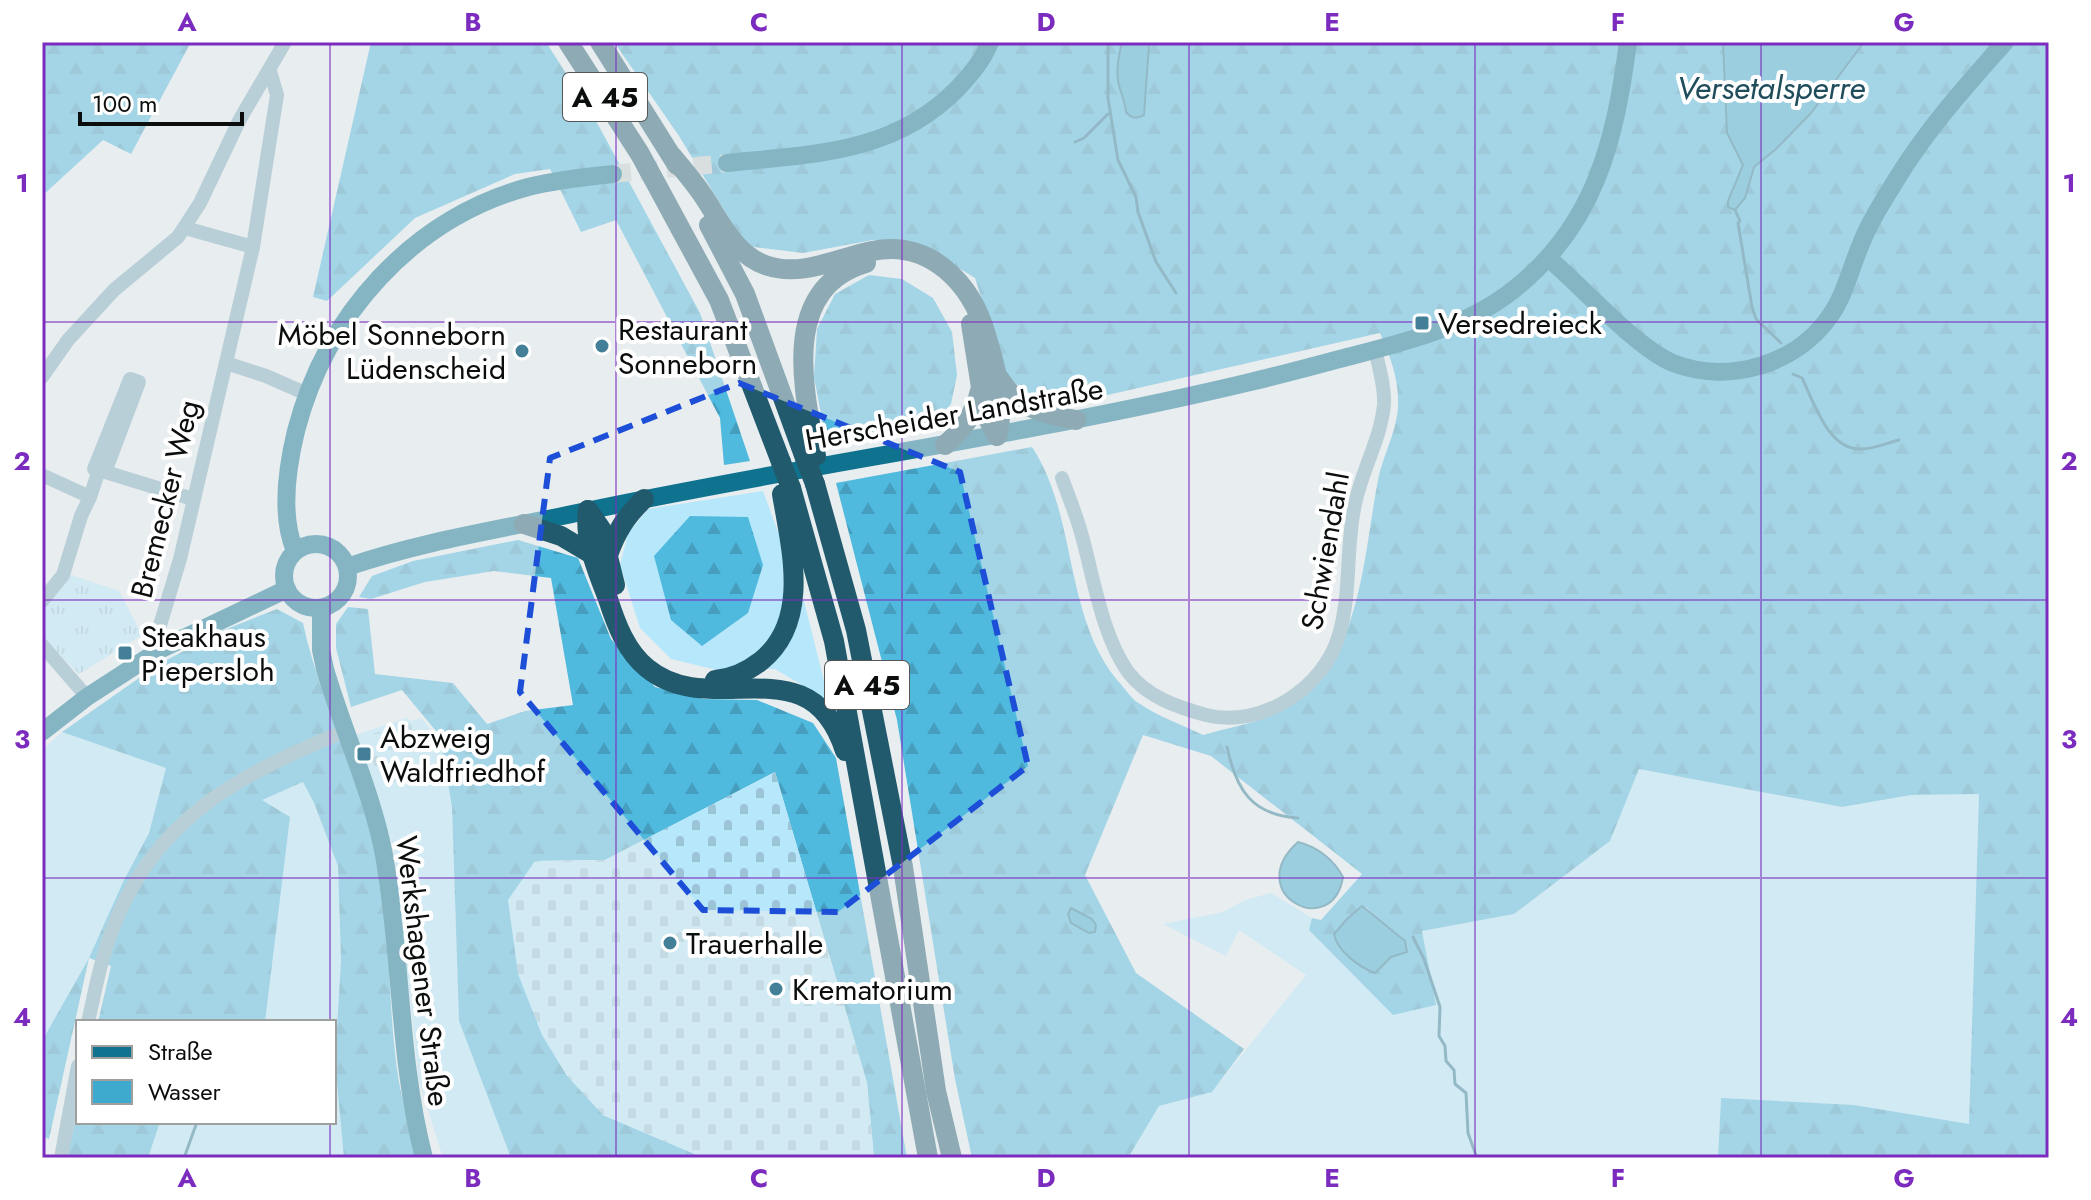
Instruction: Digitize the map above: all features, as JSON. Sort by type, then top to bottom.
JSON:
[{"type":"highway","name":"A 45","points":[[568,42],[640,154],[719,300],[773,441],[834,641],[928,1158]]},
{"type":"highway","name":"A 45","points":[[600,42],[672,156],[745,294],[811,457],[856,630],[874,719],[903,867],[936,1091],[952,1158]]},
{"type":"highway","points":[[672,156],[728,235],[741,250],[764,265],[799,269],[889,249],[919,254],[943,266],[975,303],[990,383],[985,413],[997,436]]},
{"type":"highway","points":[[811,457],[803,375],[805,332],[813,307],[832,281],[858,265],[886,259],[910,262],[933,272],[950,286],[960,298],[970,321],[990,383],[1005,390],[1027,408],[1045,415],[1076,420]]},
{"type":"highway","points":[[945,445],[966,425],[990,383]]},
{"type":"highway","points":[[588,510],[586,530],[642,649],[665,669],[692,678],[721,679],[739,674],[767,656],[790,613],[794,578],[786,489]]},
{"type":"highway","points":[[644,499],[629,512],[600,555],[617,625],[631,650],[647,668],[664,679],[696,689],[764,687],[782,690],[797,693],[823,710],[840,736],[867,819]]},
{"type":"highway","points":[[524,524],[561,536],[600,555]]},
{"type":"main road","points":[[727,163],[835,151],[897,133],[941,106],[971,74],[990,42]]},
{"type":"main road","name":"Herscheider Landstraße","points":[[347,567],[425,544],[588,510],[1145,407],[1375,350],[1422,337],[1471,317],[1508,294],[1548,258],[1577,218],[1603,167],[1618,113],[1628,42]]},
{"type":"main road","points":[[1548,258],[1642,342],[1673,363],[1702,369],[1744,371],[1788,355],[1806,343],[1832,314],[1862,240],[1896,180],[1937,119],[2005,42]]},
{"type":"main road","points":[[295,551],[288,529],[287,487],[293,446],[307,394],[325,353],[348,314],[376,281],[436,228],[468,210],[526,188],[558,180],[613,174]]},
{"type":"main road","points":[[310,544],[328,545],[340,554],[347,567],[348,581],[341,596],[321,608],[300,604],[287,589],[285,567],[295,551],[310,544]]},
{"type":"main road","points":[[42,732],[87,697],[161,649],[287,589]]},
{"type":"main road","name":"Werkshagener Straße","points":[[321,608],[323,659],[383,852],[390,892],[407,1080],[424,1158]]},
{"type":"street","points":[[42,377],[68,340],[114,290],[185,228],[262,78],[270,71],[285,42]]},
{"type":"street","name":"Bremecker Weg","points":[[161,649],[158,632],[180,559],[253,247],[277,95],[270,71]]},
{"type":"street","points":[[185,228],[253,247]]},
{"type":"street","name":"Schwiendahl","points":[[1062,478],[1080,526],[1114,647],[1129,673],[1148,691],[1173,706],[1214,717],[1248,716],[1278,707],[1294,697],[1314,676],[1339,638],[1353,509],[1379,429],[1384,402],[1375,350]]},
{"type":"street","points":[[226,363],[307,394]]},
{"type":"street","points":[[42,601],[63,575],[81,516],[102,471],[139,382],[130,379],[94,469],[102,471],[193,499]]},
{"type":"street","points":[[42,475],[90,497]]},
{"type":"street","points":[[42,645],[87,697]]},
{"type":"street","points":[[89,1020],[111,932],[139,875],[166,840],[209,800],[256,772],[345,731]]},
{"type":"street","points":[[61,1158],[76,1077]]},
{"type":"highlighted area","points":[[739,383],[960,472],[1028,766],[838,912],[703,910],[520,692],[550,458]]},
{"type":"green space","points":[[42,42],[191,42],[131,154],[103,140],[42,196]]},
{"type":"green space","points":[[371,42],[546,42],[595,119],[700,313],[750,461],[724,465],[720,418],[616,220],[581,232],[550,169],[515,174],[415,218],[327,301],[313,297]]},
{"type":"green space","points":[[614,42],[1087,42],[1087,45],[1089,42],[1723,42],[1727,133],[1743,165],[1728,202],[1745,198],[1754,167],[1811,113],[1864,42],[2049,42],[2049,1158],[1718,1158],[1721,1098],[1854,1105],[1969,1124],[1979,794],[1911,795],[1842,807],[1639,769],[1610,841],[1514,914],[1422,931],[1436,1005],[1393,1015],[1309,930],[1312,918],[1321,920],[1362,874],[1211,756],[1143,735],[1085,875],[1136,973],[1244,1049],[1212,1092],[1159,1106],[1128,1158],[972,1158],[955,1079],[897,720],[836,483],[1032,447],[1047,474],[1057,504],[1087,625],[1100,654],[1117,680],[1137,702],[1203,735],[1254,722],[1289,706],[1321,678],[1336,654],[1357,598],[1378,480],[1396,423],[1398,395],[1393,368],[1380,333],[1090,399],[1037,399],[1006,376],[975,278],[920,244],[873,240],[803,253],[746,246],[679,136]],"holes":[[[1366,907],[1386,928],[1405,941],[1406,952],[1391,957],[1375,972]]]},
{"type":"green space","points":[[869,275],[902,279],[933,298],[952,332],[957,375],[951,404],[936,421],[826,440],[814,377],[817,329],[835,294]]},
{"type":"green space","points":[[763,491],[805,605],[829,701],[775,669],[717,670],[671,659],[640,628],[620,565],[628,533],[648,509]]},
{"type":"green space","points":[[690,516],[748,517],[763,565],[748,613],[702,646],[671,620],[654,556]]},
{"type":"green space","points":[[518,540],[578,558],[611,639],[655,687],[704,699],[757,700],[813,723],[836,758],[907,1158],[874,1158],[867,1083],[775,772],[605,860],[535,861],[603,1115],[704,1158],[511,1158],[459,1021],[452,807],[440,736],[402,690],[351,707],[336,648],[336,624],[348,607],[368,609],[375,674],[453,683],[487,724],[525,711],[573,705],[551,578],[494,571],[425,582],[371,599],[359,597],[372,576],[413,561]]},
{"type":"green space","points":[[71,575],[119,591],[142,635],[79,674],[42,637],[42,611]]},
{"type":"green space","points":[[277,609],[303,623],[319,680],[370,820],[385,903],[397,1069],[418,1158],[344,1158],[336,1073],[341,960],[338,866],[303,782],[262,800],[290,817],[265,1020],[98,1020],[111,966],[89,958],[149,833],[166,768],[62,732],[159,664],[224,630]]},
{"type":"green space","points":[[406,718],[440,736],[452,807],[459,1021],[511,1158],[443,1158],[419,1081],[394,850],[356,735]]},
{"type":"green space","points":[[421,718],[435,738],[444,777],[382,794],[366,736]]},
{"type":"green space","points":[[62,732],[167,768],[149,833],[89,958],[42,1041],[42,750]]},
{"type":"green space","points":[[1639,769],[1842,807],[1911,795],[1979,794],[1969,1125],[1854,1105],[1721,1099],[1718,1158],[1128,1158],[1159,1106],[1212,1092],[1306,975],[1239,930],[1226,956],[1163,924],[1223,912],[1245,900],[1271,893],[1312,918],[1310,930],[1435,1005],[1422,931],[1514,914],[1610,841]]},
{"type":"green space","points":[[775,772],[867,1083],[874,1158],[704,1158],[603,1115],[567,1076],[542,1035],[518,974],[508,900],[535,861],[605,860]]},
{"type":"green space","points":[[303,782],[338,866],[341,960],[336,1045],[336,1020],[265,1020],[290,817],[261,800]]},
{"type":"green space","points":[[89,958],[49,1139],[42,1136],[42,1041]]},
{"type":"green space","points":[[336,1073],[344,1158],[148,1158],[159,1124],[336,1124]]},
{"type":"green space","points":[[76,1118],[76,1124],[159,1124],[148,1158],[67,1158]]},
{"type":"water","points":[[1122,42],[1145,42],[1149,45],[1144,115],[1139,117],[1132,117],[1126,112],[1119,85],[1117,76]]},
{"type":"water","name":"Versetalsperre","points":[[1723,42],[1864,42],[1811,113],[1754,167],[1745,198],[1735,210],[1728,207],[1728,201],[1743,165],[1727,133]]},
{"type":"water","points":[[1298,842],[1325,855],[1343,877],[1336,896],[1323,906],[1309,908],[1295,903],[1284,893],[1279,878],[1283,861]]},
{"type":"water","points":[[1362,906],[1405,941],[1407,952],[1391,957],[1375,973],[1350,958],[1339,946],[1334,934]]},
{"type":"water","points":[[1071,908],[1092,919],[1096,925],[1095,932],[1089,933],[1071,923],[1068,914]]},
{"type":"waterway","points":[[1108,42],[1108,98],[1118,160],[1136,197],[1138,212],[1156,262],[1176,293]]},
{"type":"waterway","points":[[1075,142],[1084,138],[1108,114]]},
{"type":"waterway","points":[[1735,210],[1740,221],[1756,319],[1781,343]]},
{"type":"waterway","points":[[1793,374],[1802,378],[1824,423],[1840,442],[1861,449],[1899,440]]},
{"type":"waterway","points":[[1227,747],[1235,775],[1248,797],[1268,812],[1298,818]]},
{"type":"waterway","points":[[1413,937],[1440,1007],[1439,1036],[1445,1046],[1446,1061],[1454,1070],[1455,1084],[1466,1093],[1468,1133],[1477,1158]]},
{"type":"waterway","points":[[184,1158],[196,1124]]},
{"type":"tunnel","points":[[613,174],[727,163]]},
{"type":"place","name":"Versedreieck","points":[[1422,323]]},
{"type":"place","name":"Restaurant Sonneborn","points":[[602,346]]},
{"type":"place","name":"Möbel Sonneborn Lüdenscheid","points":[[522,351]]},
{"type":"place","name":"Steakhaus Piepersloh","points":[[125,653]]},
{"type":"place","name":"Abzweig Waldfriedhof","points":[[364,754]]},
{"type":"place","name":"Trauerhalle","points":[[670,943]]},
{"type":"place","name":"Krematorium","points":[[776,989]]}]
